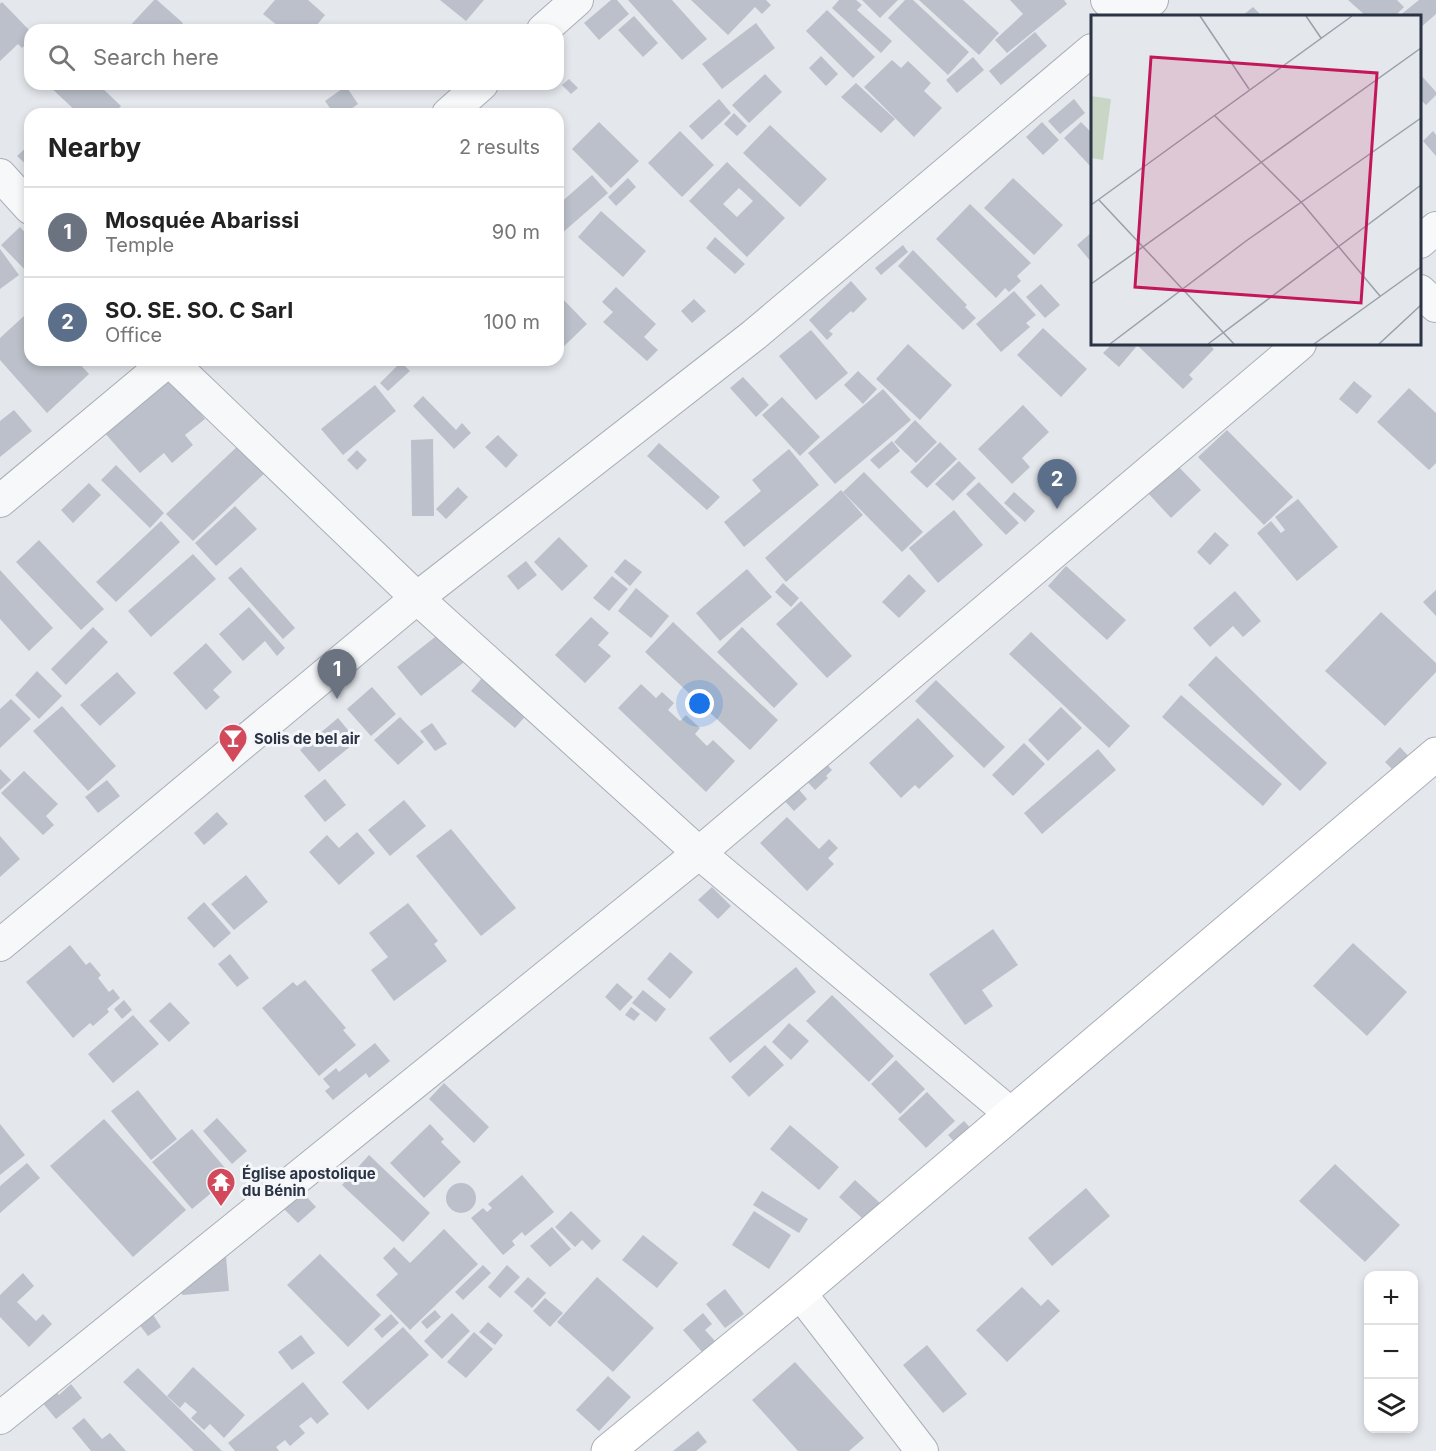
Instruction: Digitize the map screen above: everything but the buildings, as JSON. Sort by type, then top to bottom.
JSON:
[{"type":"street","points":[[550,24],[578,0]]},
{"type":"street","points":[[1107,0],[1123,15]]},
{"type":"street","points":[[1133,15],[1152,0]]},
{"type":"street","points":[[0,945],[417,598],[754,335],[1091,51]]},
{"type":"street","points":[[455,108],[475,90]]},
{"type":"street","points":[[0,175],[24,201]]},
{"type":"street","points":[[1421,240],[1436,228]]},
{"type":"street","points":[[1421,293],[1436,306]]},
{"type":"street","points":[[0,1418],[699,853],[1299,345]]},
{"type":"street","points":[[0,501],[162,366]]},
{"type":"street","points":[[175,366],[417,598],[699,853],[1011,1114]]},
{"type":"street","points":[[608,1451],[800,1293],[1436,754]]},
{"type":"street","points":[[800,1293],[922,1451]]},
{"type":"place","name":"SO. SE. SO. C Sarl","points":[[1057,509]]},
{"type":"place","name":"Mosquée Abarissi","points":[[337,699]]},
{"type":"place","name":"Solis de bel air","points":[[233,764]]},
{"type":"place","name":"Église apostolique du Bénin","points":[[221,1208]]}]
